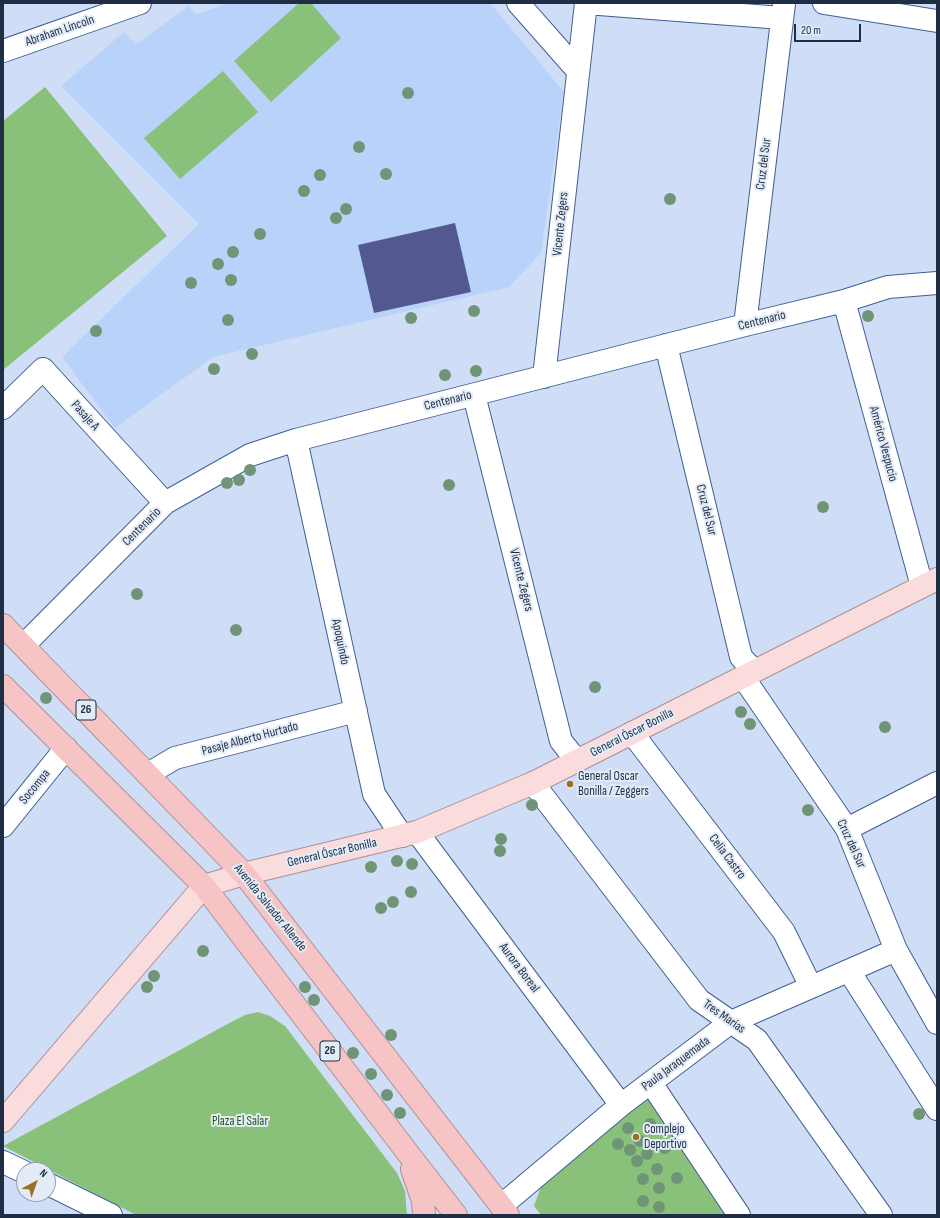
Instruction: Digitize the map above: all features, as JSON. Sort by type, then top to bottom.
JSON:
[{"type":"highway","name":"Avenida Salvador Allende","points":[[3,626],[24,645],[244,874],[505,1211]]},
{"type":"highway","name":"26","points":[[3,686],[204,886],[406,1152],[456,1215]]},
{"type":"highway","points":[[406,1152],[423,1200],[424,1215]]},
{"type":"main road","name":"General Óscar Bonilla","points":[[204,886],[244,874],[410,834],[533,784],[930,582]]},
{"type":"main road","points":[[3,1121],[204,886]]},
{"type":"street","points":[[518,3],[578,71]]},
{"type":"street","points":[[586,3],[783,10]]},
{"type":"street","name":"Vicente Zegers","points":[[544,376],[586,3]]},
{"type":"street","points":[[824,3],[937,21]]},
{"type":"street","name":"Abraham Lincoln","points":[[3,51],[137,4]]},
{"type":"street","name":"Cruz del Sur","points":[[745,325],[783,10]]},
{"type":"street","name":"Centenario","points":[[24,645],[165,503],[250,455],[296,440],[844,301],[888,287],[937,283]]},
{"type":"street","name":"Américo Vespucio","points":[[844,301],[930,582]]},
{"type":"street","name":"Cruz del Sur","points":[[666,345],[741,657],[748,674],[847,829],[896,950],[937,1022]]},
{"type":"street","name":"Pasaje A","points":[[3,408],[43,369],[165,503]]},
{"type":"street","name":"Vicente Zegers","points":[[474,395],[561,741],[577,761]]},
{"type":"street","name":"Apoquindo","points":[[296,440],[374,794],[410,834]]},
{"type":"street","name":"Pasaje Alberto Hurtado","points":[[148,774],[175,758],[356,712]]},
{"type":"street","name":"Celia Castro","points":[[632,733],[784,932],[811,987]]},
{"type":"street","name":"Socompa","points":[[3,826],[66,748]]},
{"type":"street","name":"Tres Marías","points":[[533,784],[699,1000],[757,1040],[881,1215]]},
{"type":"street","points":[[847,829],[937,784]]},
{"type":"street","name":"Aurora Boreal","points":[[410,834],[621,1105]]},
{"type":"street","name":"Paula Jaraquemada","points":[[505,1211],[621,1105],[731,1022],[896,950]]},
{"type":"street","points":[[849,971],[937,1109]]},
{"type":"street","points":[[651,1083],[739,1215]]},
{"type":"street","points":[[3,1162],[16,1168]]},
{"type":"street","points":[[56,1188],[111,1215]]},
{"type":"shaded area","points":[[228,3],[490,3],[564,92],[541,253],[509,287],[213,357],[115,428],[62,357],[199,224],[61,86],[124,32],[136,44],[189,6],[196,15]]},
{"type":"green space","points":[[299,3],[311,3],[341,38],[271,102],[234,61]]},
{"type":"green space","points":[[223,71],[258,112],[180,179],[144,138]]},
{"type":"green space","points":[[45,87],[167,236],[3,370],[3,121]]},
{"type":"green space","name":"Plaza El Salar","points":[[258,1012],[270,1016],[285,1026],[397,1173],[405,1191],[407,1215],[136,1215],[56,1173],[56,1162],[34,1162],[3,1146],[235,1020],[245,1015]]},
{"type":"green space","name":"Complejo Deportivo","points":[[648,1094],[728,1215],[541,1215],[534,1206],[543,1181]]},
{"type":"building","points":[[455,223],[471,292],[374,313],[358,245]]},
{"type":"place","name":"General Oscar Bonilla / Zeggers","points":[[570,784]]},
{"type":"place","name":"Complejo Deportivo","points":[[636,1137]]}]
